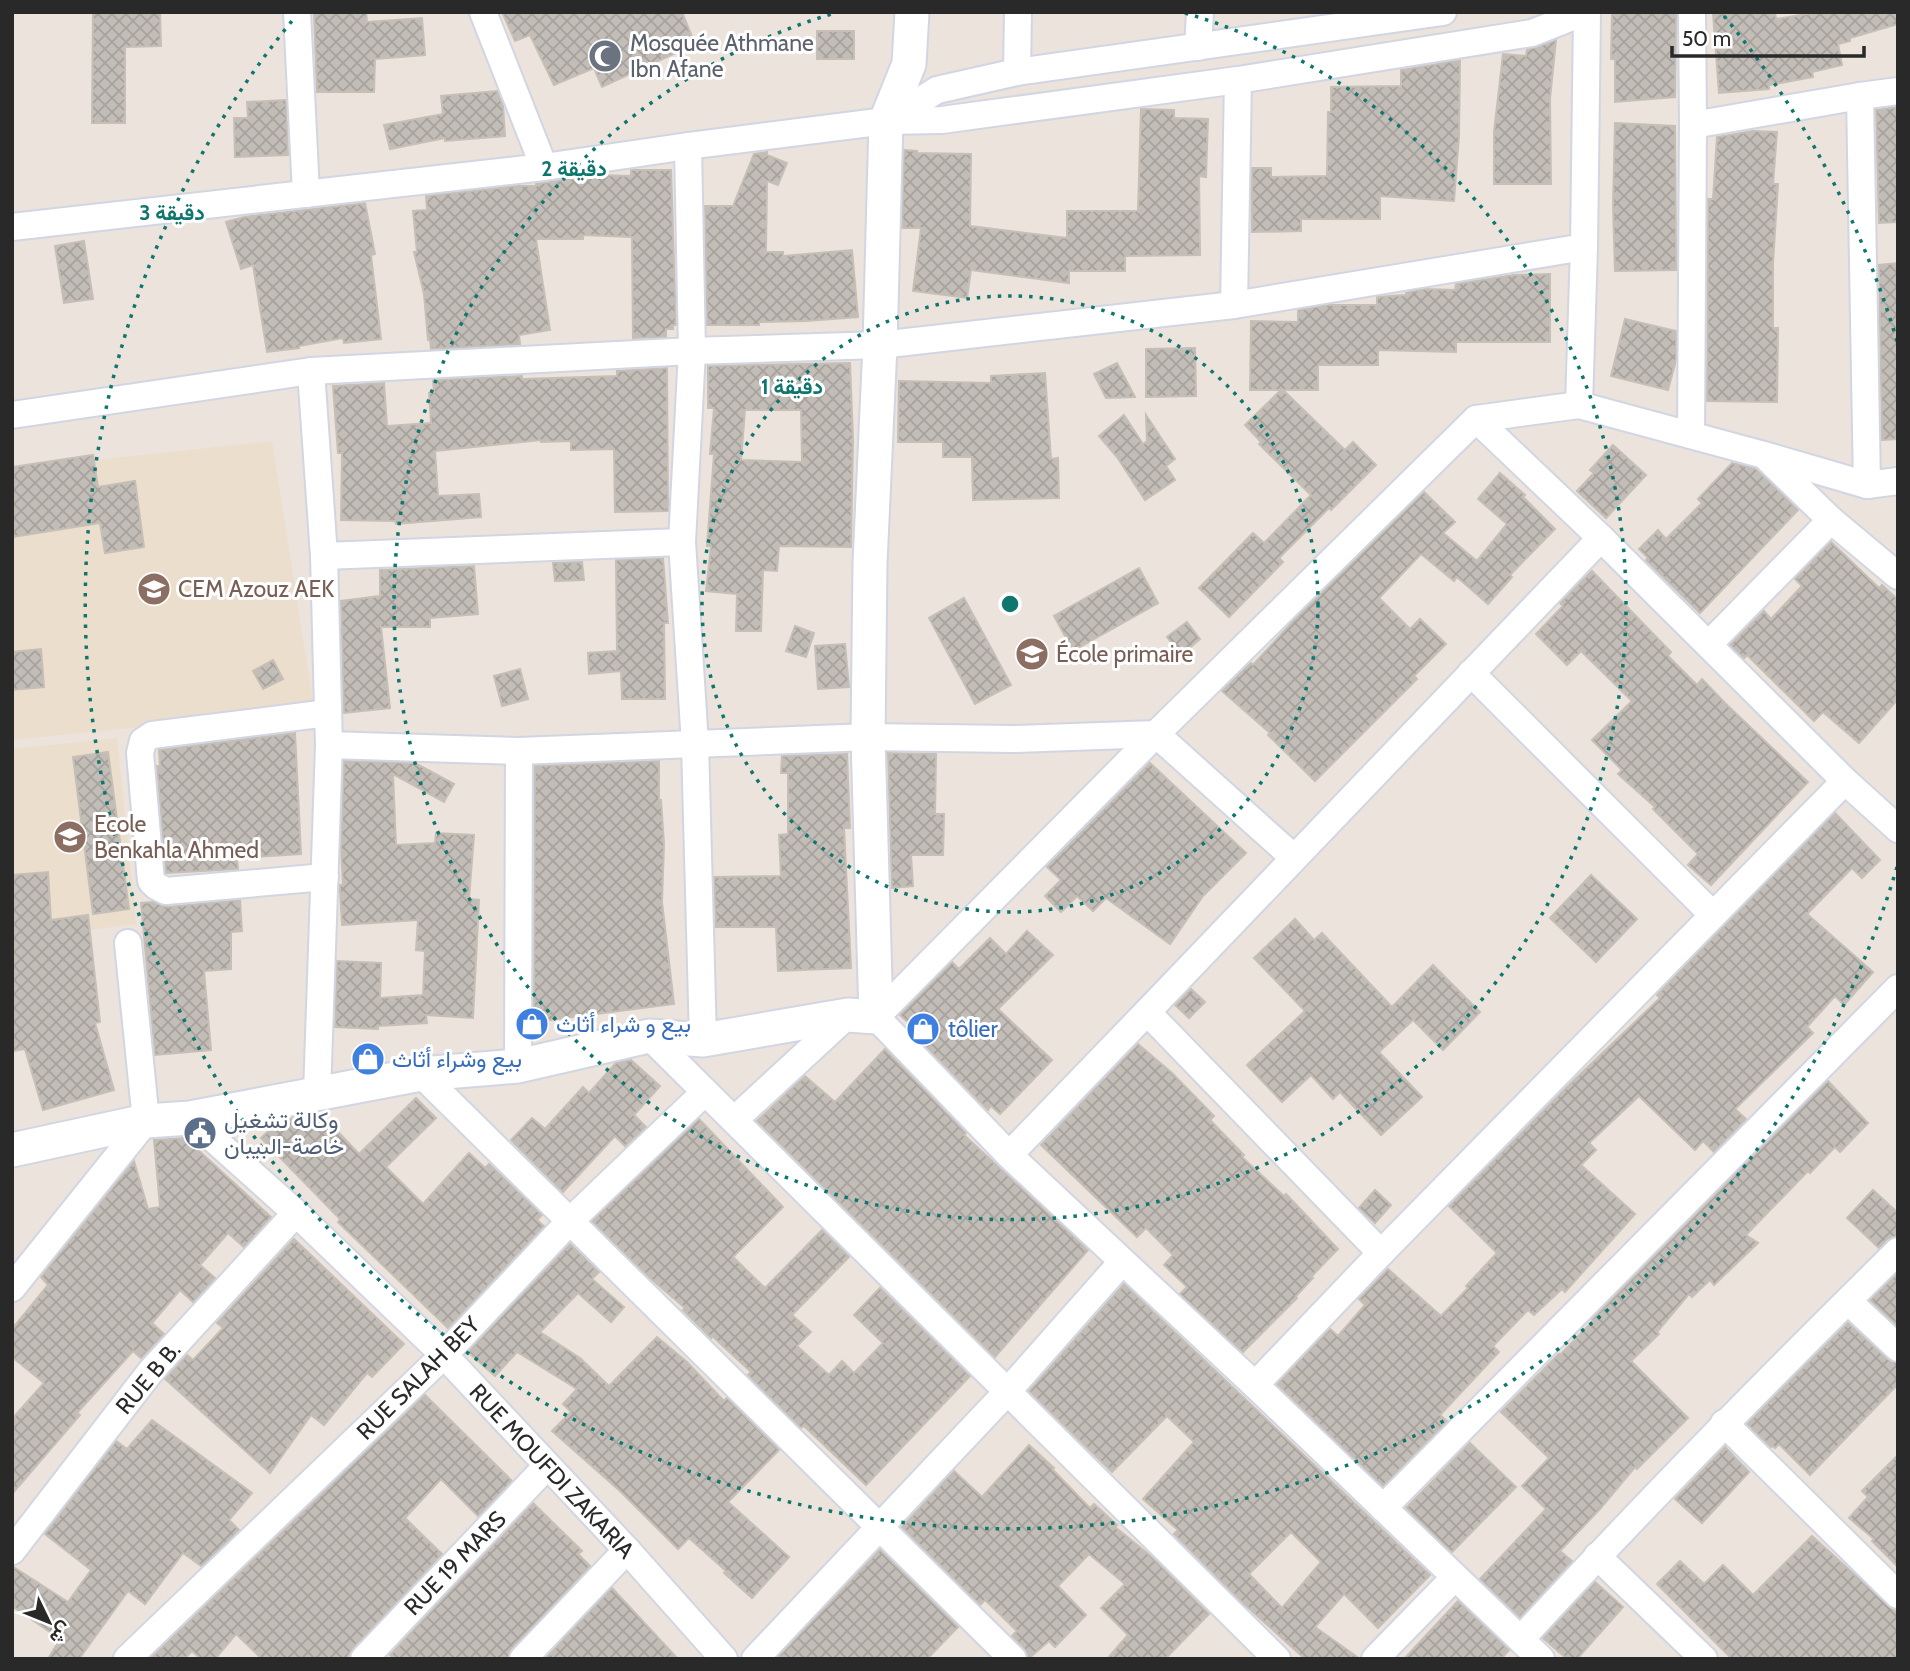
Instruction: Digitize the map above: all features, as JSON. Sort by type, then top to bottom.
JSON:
[{"type":"street","points":[[297,12],[306,194]]},
{"type":"street","points":[[483,12],[544,167]]},
{"type":"street","points":[[912,12],[909,64],[886,121],[880,345],[870,563],[862,1016],[1255,1385],[1541,1659]]},
{"type":"street","points":[[1017,72],[1018,12]]},
{"type":"street","points":[[1198,47],[1200,12]]},
{"type":"street","points":[[886,121],[937,90],[1017,72],[1198,47],[1387,16],[1443,12]]},
{"type":"street","points":[[12,227],[544,167],[886,121],[942,120],[1238,79],[1532,33],[1586,12],[1584,247],[1579,405]]},
{"type":"street","points":[[1691,435],[1692,12]]},
{"type":"street","points":[[1234,305],[1238,79]]},
{"type":"street","points":[[1693,125],[1898,91]]},
{"type":"street","points":[[1860,96],[1867,485]]},
{"type":"street","points":[[688,146],[692,351],[682,542],[695,744],[703,1040]]},
{"type":"street","points":[[12,415],[311,372],[692,351],[880,345],[1234,305],[1584,247]]},
{"type":"street","points":[[311,372],[324,556],[328,713],[317,1094]]},
{"type":"street","points":[[734,1120],[862,1016],[1156,734],[1476,419],[1579,405],[1867,485],[1898,481]]},
{"type":"street","points":[[1476,419],[1601,538],[1845,781],[1898,829]]},
{"type":"street","points":[[1764,455],[1831,520],[1898,576]]},
{"type":"street","points":[[1709,645],[1831,520]]},
{"type":"street","points":[[1009,1155],[1601,538]]},
{"type":"street","points":[[324,556],[682,542]]},
{"type":"street","points":[[1471,673],[1713,915]]},
{"type":"street","points":[[325,877],[166,891],[156,886],[151,881],[140,753],[143,741],[152,735],[328,713]]},
{"type":"street","points":[[328,745],[519,751],[869,737],[1013,739],[1156,734],[1293,857]]},
{"type":"street","points":[[518,1066],[519,751]]},
{"type":"street","points":[[1255,1385],[1381,1253],[1845,781]]},
{"type":"street","points":[[12,1288],[146,1121],[128,943]]},
{"type":"street","points":[[1383,1508],[1898,988]]},
{"type":"street","points":[[1147,1012],[1381,1253]]},
{"type":"street","points":[[12,1150],[146,1121],[190,1118],[421,1074],[518,1066],[649,1036],[703,1040],[862,1016]]},
{"type":"street","points":[[649,1036],[1277,1659]]},
{"type":"street","points":[[421,1074],[1013,1659]]},
{"type":"street","name":"RUE SALAH BEY","points":[[127,1659],[444,1355],[570,1221],[705,1092]]},
{"type":"street","name":"RUE MOUFDI ZAKARIA","points":[[190,1118],[296,1213],[444,1355],[627,1550],[723,1659]]},
{"type":"street","name":"RUE B B.","points":[[12,1552],[150,1371],[296,1213]]},
{"type":"street","points":[[1521,1639],[1724,1423],[1898,1251]]},
{"type":"street","points":[[755,1659],[1007,1392],[1122,1262]]},
{"type":"street","points":[[1848,1301],[1898,1348]]},
{"type":"street","points":[[1724,1423],[1898,1595]]},
{"type":"street","name":"RUE 19 MARS","points":[[364,1659],[547,1466]]},
{"type":"street","points":[[523,1659],[627,1550]]},
{"type":"street","points":[[1597,1556],[1704,1659]]},
{"type":"street","points":[[1375,1659],[1454,1578]]},
{"type":"shaded area","name":"CEM Azouz AEK","points":[[272,441],[314,709],[12,740],[12,469]]},
{"type":"shaded area","name":"Ecole Benkahla Ahmed","points":[[117,738],[136,924],[12,940],[12,749]]},
{"type":"building","points":[[93,12],[160,12],[161,46],[125,47],[125,123],[92,123]]},
{"type":"building","points":[[314,12],[366,12],[367,22],[422,18],[425,55],[375,59],[374,92],[317,92]]},
{"type":"building","name":"Mosquée Athmane Ibn Afane","points":[[502,12],[682,12],[695,44],[602,87],[594,68],[554,85],[530,35],[515,41]]},
{"type":"building","points":[[1612,12],[1676,12],[1675,97],[1615,102],[1615,59],[1611,59]]},
{"type":"building","points":[[1775,12],[1776,19],[1818,12],[1898,12],[1898,24],[1838,44],[1842,65],[1812,72],[1813,77],[1769,85],[1769,89],[1719,93],[1713,14]]},
{"type":"building","points":[[817,31],[854,31],[854,59],[817,59]]},
{"type":"building","points":[[1556,40],[1550,99],[1551,184],[1494,184],[1494,132],[1503,54],[1526,56],[1527,50]]},
{"type":"building","points":[[1460,60],[1459,136],[1454,201],[1380,196],[1380,219],[1301,219],[1301,231],[1252,232],[1252,168],[1271,168],[1271,177],[1327,176],[1331,87],[1401,86],[1401,70]]},
{"type":"building","points":[[497,91],[503,106],[505,136],[445,141],[445,138],[390,149],[384,125],[443,114],[441,96]]},
{"type":"building","points":[[286,100],[288,155],[235,157],[234,118],[248,118],[247,102]]},
{"type":"building","points":[[1898,107],[1898,222],[1879,223],[1876,110]]},
{"type":"building","points":[[1141,109],[1174,110],[1174,118],[1208,119],[1206,177],[1199,176],[1200,255],[1125,256],[1125,271],[1069,271],[1069,283],[971,270],[967,298],[913,291],[921,228],[902,228],[904,150],[917,153],[971,154],[970,226],[1067,238],[1067,211],[1138,211]]},
{"type":"building","points":[[1615,123],[1675,126],[1676,270],[1615,271]]},
{"type":"building","points":[[1753,131],[1777,132],[1773,184],[1778,184],[1773,263],[1773,328],[1778,328],[1777,402],[1707,401],[1708,199],[1713,199],[1717,137]]},
{"type":"building","points":[[767,152],[767,155],[787,163],[778,185],[767,181],[766,252],[783,252],[783,256],[852,250],[858,317],[759,322],[759,325],[707,325],[705,206],[733,206],[754,154]]},
{"type":"building","points":[[631,170],[671,170],[676,325],[673,325],[673,329],[666,329],[666,337],[633,338],[632,237],[583,235],[583,239],[536,239],[550,330],[519,335],[520,344],[431,349],[424,294],[414,252],[417,252],[413,211],[427,210],[426,196],[536,186],[599,175],[631,176]]},
{"type":"building","points":[[365,203],[375,254],[371,255],[381,339],[344,343],[343,338],[267,352],[253,265],[241,269],[226,222],[244,217]]},
{"type":"building","points":[[84,241],[93,299],[64,303],[55,246]]},
{"type":"building","points":[[1898,263],[1898,439],[1882,440],[1879,265]]},
{"type":"building","points":[[1550,274],[1550,342],[1456,342],[1456,352],[1378,350],[1378,365],[1318,365],[1318,390],[1283,390],[1345,450],[1353,442],[1376,465],[1279,558],[1283,562],[1229,617],[1199,588],[1253,533],[1264,543],[1311,495],[1259,444],[1261,442],[1245,425],[1281,390],[1250,390],[1251,321],[1298,322],[1298,310],[1328,305],[1377,305],[1377,297],[1406,295],[1424,289],[1455,290],[1456,284],[1514,275]]},
{"type":"building","points":[[1625,319],[1676,331],[1676,360],[1668,390],[1611,376]]},
{"type":"building","points":[[1195,348],[1196,396],[1146,397],[1146,349]]},
{"type":"building","points":[[850,363],[853,439],[851,547],[779,546],[777,571],[763,570],[761,631],[736,631],[737,594],[706,591],[711,546],[707,546],[714,454],[710,454],[714,408],[708,408],[708,366]],"holes":[[[745,410],[801,410],[802,462],[741,460]]]},
{"type":"building","points":[[1117,363],[1135,397],[1106,398],[1094,374]]},
{"type":"building","points":[[667,368],[668,511],[615,512],[614,449],[571,450],[571,441],[541,440],[435,451],[438,496],[479,494],[481,517],[396,524],[395,521],[341,520],[342,453],[338,453],[333,386],[384,383],[387,426],[431,423],[429,393],[434,392],[433,380],[617,376],[617,371]]},
{"type":"building","points":[[1045,373],[1051,459],[1058,458],[1059,498],[973,500],[972,457],[943,457],[943,442],[898,442],[899,381],[991,383],[991,376]]},
{"type":"building","points":[[1124,415],[1143,444],[1147,441],[1146,415],[1175,459],[1166,466],[1175,480],[1145,500],[1117,457],[1099,436]]},
{"type":"building","points":[[1613,445],[1646,475],[1606,518],[1577,491],[1594,473],[1590,470]]},
{"type":"building","points":[[93,455],[98,487],[135,481],[144,547],[105,553],[100,523],[12,537],[12,467]]},
{"type":"building","points":[[1732,463],[1756,469],[1798,510],[1700,613],[1646,560],[1648,558],[1639,549],[1658,530],[1666,539],[1702,503],[1698,499]]},
{"type":"building","points":[[1500,473],[1525,495],[1523,497],[1555,529],[1510,575],[1512,577],[1488,604],[1457,577],[1454,581],[1421,554],[1379,598],[1410,629],[1420,619],[1446,644],[1414,676],[1417,679],[1315,781],[1268,735],[1270,733],[1222,691],[1251,663],[1253,665],[1295,619],[1424,492],[1455,522],[1443,533],[1477,561],[1507,524],[1478,499]]},
{"type":"building","points":[[1831,542],[1879,588],[1882,585],[1898,600],[1898,699],[1859,743],[1823,712],[1814,721],[1747,655],[1744,658],[1730,645],[1764,611],[1771,619],[1802,586],[1795,579]]},
{"type":"building","points":[[663,558],[668,623],[664,623],[665,699],[622,699],[621,671],[589,674],[588,653],[617,651],[616,560]]},
{"type":"building","points":[[582,562],[584,580],[555,581],[553,563]]},
{"type":"building","points":[[474,566],[478,614],[430,618],[430,627],[381,627],[390,708],[344,713],[341,601],[380,596],[380,570]]},
{"type":"building","points":[[1139,568],[1158,603],[1073,651],[1054,616]]},
{"type":"building","points":[[1592,571],[1671,652],[1668,656],[1697,685],[1702,679],[1808,782],[1711,885],[1688,865],[1698,854],[1653,809],[1655,807],[1618,774],[1622,770],[1592,740],[1632,701],[1581,651],[1567,665],[1536,634],[1563,606],[1560,603]]},
{"type":"building","points":[[964,598],[1011,685],[975,704],[929,618]]},
{"type":"building","points":[[1187,622],[1200,639],[1181,655],[1167,637]]},
{"type":"building","points":[[795,626],[814,633],[806,657],[786,651]]},
{"type":"building","points":[[845,644],[849,687],[818,689],[815,646]]},
{"type":"building","points":[[41,649],[44,687],[12,690],[12,652]]},
{"type":"building","points":[[273,660],[283,679],[263,689],[253,671]]},
{"type":"building","points":[[520,669],[528,699],[502,706],[494,676]]},
{"type":"building","points":[[295,733],[301,854],[237,858],[238,869],[166,873],[157,766],[160,766],[159,750]]},
{"type":"building","points":[[108,752],[129,909],[93,914],[73,757]]},
{"type":"building","points":[[888,753],[936,754],[935,814],[944,814],[943,855],[911,855],[913,886],[892,888]]},
{"type":"building","points":[[847,754],[850,828],[844,828],[851,968],[778,971],[776,927],[716,927],[714,877],[781,876],[779,835],[788,834],[788,773],[781,773],[782,756]]},
{"type":"building","points":[[344,761],[415,763],[454,784],[444,802],[393,774],[396,845],[435,843],[436,833],[474,835],[469,899],[479,900],[473,1018],[426,1015],[427,1023],[378,1026],[378,1029],[335,1027],[337,961],[381,963],[380,998],[423,995],[425,951],[416,950],[418,920],[342,925],[340,885],[343,885],[341,848]]},
{"type":"building","points":[[659,761],[659,800],[664,844],[662,902],[674,1004],[534,1022],[535,766]]},
{"type":"building","points":[[1150,763],[1246,853],[1203,896],[1170,944],[1106,898],[1093,911],[1077,896],[1061,912],[1045,896],[1061,880],[1047,867]]},
{"type":"building","points":[[1835,813],[1880,860],[1862,878],[1852,868],[1807,914],[1873,972],[1844,1005],[1835,996],[1807,1027],[1813,1033],[1735,1109],[1746,1119],[1714,1152],[1703,1141],[1695,1150],[1639,1096],[1589,1143],[1596,1150],[1581,1165],[1635,1214],[1565,1292],[1562,1289],[1534,1315],[1528,1310],[1493,1346],[1499,1352],[1440,1415],[1447,1421],[1383,1486],[1277,1384],[1330,1329],[1338,1336],[1365,1305],[1359,1299],[1388,1269],[1441,1316],[1497,1253],[1449,1206],[1660,998],[1657,995]]},
{"type":"building","points":[[48,872],[51,920],[88,915],[100,1022],[95,1023],[114,1090],[43,1110],[25,1049],[12,1051],[12,875]]},
{"type":"building","points":[[1591,875],[1637,919],[1596,962],[1550,918]]},
{"type":"building","points":[[240,900],[242,931],[231,932],[231,969],[204,971],[211,1050],[155,1055],[141,903],[153,902],[167,907]]},
{"type":"building","points":[[1295,919],[1314,940],[1322,933],[1392,1007],[1433,965],[1480,1012],[1443,1050],[1413,1020],[1379,1052],[1422,1097],[1381,1135],[1340,1092],[1333,1099],[1311,1075],[1282,1102],[1247,1065],[1305,1011],[1254,958]]},
{"type":"building","points":[[1027,931],[1053,955],[998,1009],[1052,1060],[1000,1114],[991,1106],[988,1110],[907,1027],[910,1024],[900,1015],[952,962],[959,969],[990,938],[1006,954]]},
{"type":"building","points":[[1191,989],[1205,1002],[1189,1018],[1175,1005]]},
{"type":"building","points":[[1138,1044],[1172,1073],[1214,1116],[1210,1120],[1244,1155],[1242,1157],[1284,1196],[1286,1194],[1338,1249],[1311,1277],[1313,1278],[1297,1298],[1243,1352],[1180,1294],[1187,1287],[1164,1265],[1173,1255],[1146,1228],[1137,1237],[1041,1145]]},
{"type":"building","points":[[885,1049],[966,1133],[964,1135],[1088,1250],[995,1357],[757,1121],[805,1076],[835,1102]]},
{"type":"building","points":[[631,1060],[660,1086],[634,1115],[646,1127],[625,1146],[615,1136],[563,1192],[511,1140],[532,1118],[545,1129],[583,1087],[589,1093],[616,1063]]},
{"type":"building","points":[[1828,1081],[1868,1123],[1840,1152],[1835,1147],[1810,1173],[1808,1171],[1746,1235],[1758,1243],[1714,1285],[1710,1280],[1692,1297],[1689,1294],[1657,1332],[1659,1334],[1631,1361],[1688,1418],[1637,1469],[1635,1467],[1560,1551],[1572,1561],[1520,1617],[1480,1579],[1546,1509],[1522,1486],[1549,1458],[1501,1412]]},
{"type":"building","points":[[416,1098],[436,1118],[386,1167],[423,1204],[469,1153],[485,1168],[489,1164],[542,1215],[537,1220],[544,1226],[448,1328],[338,1222],[340,1219],[261,1138],[277,1123],[280,1126],[287,1119],[302,1116],[313,1128],[324,1117],[359,1154]]},
{"type":"building","points":[[699,1119],[783,1207],[733,1257],[765,1288],[822,1230],[849,1257],[792,1315],[811,1332],[797,1346],[829,1375],[842,1361],[854,1373],[883,1343],[854,1315],[880,1288],[970,1376],[866,1485],[804,1426],[801,1428],[748,1375],[751,1372],[712,1336],[711,1338],[683,1310],[685,1308],[592,1221]]},
{"type":"building","points":[[185,1138],[271,1217],[244,1247],[228,1233],[200,1265],[215,1278],[193,1302],[180,1290],[152,1323],[164,1334],[141,1358],[133,1351],[77,1413],[80,1415],[12,1494],[12,1419],[44,1383],[12,1357],[12,1329],[48,1285],[41,1277],[134,1161],[148,1209],[160,1207],[154,1140]]},
{"type":"building","points":[[1375,1190],[1391,1205],[1375,1223],[1359,1208]]},
{"type":"building","points":[[1873,1190],[1898,1213],[1898,1236],[1887,1239],[1879,1248],[1847,1218]]},
{"type":"building","points":[[294,1239],[404,1344],[372,1377],[367,1373],[324,1425],[311,1415],[270,1473],[165,1379],[187,1355],[193,1360],[223,1328],[217,1323]]},
{"type":"building","points":[[570,1244],[599,1272],[592,1279],[624,1307],[611,1322],[578,1293],[540,1332],[580,1358],[609,1386],[657,1337],[687,1362],[724,1401],[727,1398],[779,1450],[728,1502],[789,1557],[752,1598],[689,1538],[678,1549],[620,1491],[552,1431],[571,1412],[563,1404],[577,1389],[517,1352],[495,1376],[468,1352]]},
{"type":"building","points":[[1898,1273],[1898,1326],[1870,1300]]},
{"type":"building","points":[[1124,1284],[1430,1575],[1378,1628],[1344,1594],[1315,1627],[1360,1659],[1305,1659],[1244,1604],[1174,1534],[1178,1530],[1143,1499],[1194,1442],[1167,1416],[1112,1472],[1029,1391]],"holes":[[[1291,1532],[1321,1562],[1282,1608],[1249,1574]]]},
{"type":"building","points":[[1848,1323],[1887,1359],[1898,1363],[1898,1384],[1810,1475],[1779,1444],[1775,1448],[1771,1447],[1747,1424]]},
{"type":"building","points":[[425,1395],[512,1481],[478,1516],[441,1479],[405,1518],[442,1554],[353,1648],[346,1659],[262,1659],[236,1634],[215,1659],[201,1659],[192,1651],[184,1659],[150,1659]]},
{"type":"building","points":[[152,1420],[252,1493],[229,1520],[239,1530],[201,1566],[183,1553],[145,1604],[128,1591],[79,1659],[48,1659],[60,1639],[12,1606],[12,1566],[68,1602],[91,1570],[45,1534],[116,1441],[127,1449]]},
{"type":"building","points":[[1470,1443],[1516,1487],[1452,1552],[1406,1508]]},
{"type":"building","points":[[1029,1445],[1090,1508],[1094,1504],[1117,1525],[1115,1527],[1152,1557],[1209,1614],[1165,1659],[1107,1659],[1128,1635],[1101,1608],[1125,1584],[1089,1554],[1058,1586],[1086,1615],[1055,1647],[1049,1641],[1028,1659],[1024,1648],[1012,1636],[1017,1631],[985,1600],[980,1605],[902,1527],[954,1471],[982,1497]]},
{"type":"building","points":[[1725,1447],[1749,1472],[1702,1523],[1675,1499]]},
{"type":"building","points":[[1898,1455],[1898,1567],[1872,1541],[1874,1539],[1849,1518],[1868,1497],[1862,1491]]},
{"type":"building","points":[[533,1503],[582,1551],[578,1554],[590,1566],[512,1648],[508,1659],[394,1659],[390,1655]]},
{"type":"building","points":[[1812,1536],[1898,1614],[1898,1659],[1732,1659],[1657,1584],[1680,1561],[1704,1584],[1723,1565],[1753,1595]]},
{"type":"building","points":[[880,1550],[958,1627],[927,1659],[782,1659],[779,1656]]},
{"type":"building","points":[[1595,1582],[1623,1607],[1577,1659],[1567,1659],[1543,1638]]},
{"type":"building","points":[[612,1588],[678,1659],[545,1659]]},
{"type":"building","points":[[1458,1601],[1509,1650],[1501,1659],[1404,1659]]},
{"type":"place","name":"Mosquée Athmane Ibn Afane","points":[[605,56]]},
{"type":"place","name":"CEM Azouz AEK","points":[[154,589]]},
{"type":"place","name":"École primaire","points":[[1032,654]]},
{"type":"place","name":"Ecole Benkahla Ahmed","points":[[70,837]]},
{"type":"place","name":"بيع و شراء أثاث","points":[[532,1024]]},
{"type":"place","name":"tôlier","points":[[923,1029]]},
{"type":"place","name":"بيع وشراء أثاث","points":[[368,1059]]},
{"type":"place","name":"وكالة تشغيل خاصة-البيبان","points":[[200,1133]]}]
